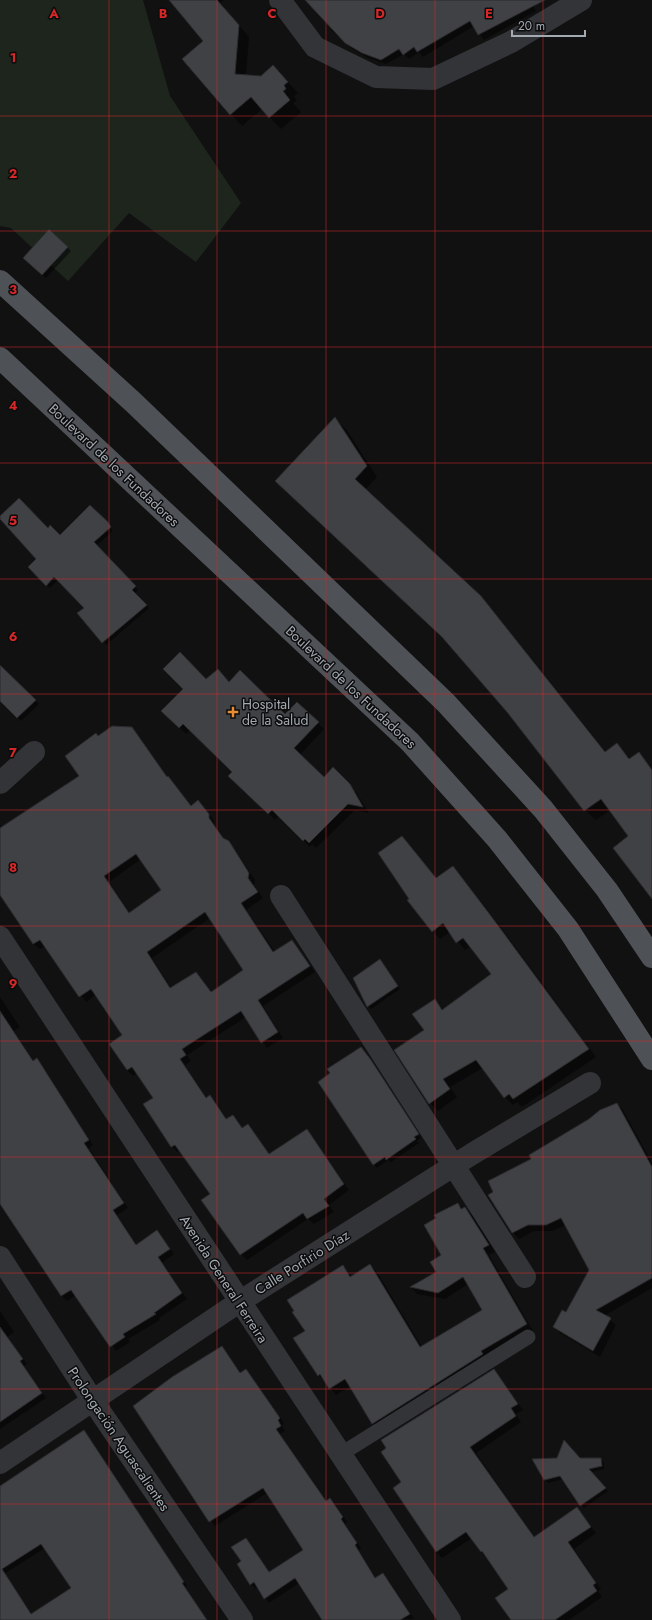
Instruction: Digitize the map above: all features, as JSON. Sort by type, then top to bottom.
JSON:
[{"type":"main road","points":[[0,281],[134,402],[446,703],[543,809],[607,890],[652,957]]},
{"type":"main road","name":"Boulevard de los Fundadores","points":[[0,358],[410,742],[497,839],[568,929],[651,1055]]},
{"type":"street","points":[[280,0],[315,47],[376,77],[433,79],[511,42],[581,0]]},
{"type":"street","points":[[0,783],[34,752]]},
{"type":"street","points":[[281,896],[452,1166],[525,1277]]},
{"type":"street","name":"Avenida General Ferreira","points":[[0,937],[239,1302],[450,1620]]},
{"type":"street","name":"Calle Porfirio Díaz","points":[[0,1463],[239,1302],[452,1166],[590,1083]]},
{"type":"street","name":"Prolongación Aguascalientes","points":[[0,1257],[93,1401],[242,1620]]},
{"type":"lane","points":[[341,1454],[528,1337]]},
{"type":"shaded area","points":[[0,0],[143,0],[170,96],[241,203],[196,262],[129,213],[68,281],[11,228],[0,226]]},
{"type":"building","points":[[169,0],[217,0],[239,25],[235,74],[261,76],[273,65],[288,82],[284,85],[286,89],[283,91],[290,100],[269,118],[251,97],[230,115],[182,59],[203,41]]},
{"type":"building","points":[[305,0],[545,0],[478,35],[470,21],[417,52],[414,47],[403,55],[399,49],[381,60],[362,53],[345,43]]},
{"type":"building","points":[[49,229],[68,247],[42,275],[23,258]]},
{"type":"building","points":[[335,417],[367,466],[355,479],[481,596],[605,752],[617,743],[629,759],[639,752],[652,770],[652,899],[613,848],[628,836],[601,799],[584,811],[507,712],[442,637],[275,481]]},
{"type":"building","points":[[19,498],[48,528],[50,525],[60,535],[90,505],[108,522],[111,527],[94,542],[136,586],[132,590],[147,605],[102,643],[77,613],[84,608],[54,577],[46,586],[28,567],[36,559],[0,519],[0,516]]},
{"type":"building","points":[[180,652],[206,679],[218,669],[229,682],[240,670],[285,714],[297,702],[319,722],[294,748],[324,777],[333,767],[350,784],[363,807],[348,804],[309,843],[305,839],[303,841],[272,810],[268,814],[228,776],[232,772],[183,724],[179,728],[161,711],[183,689],[163,669]]},
{"type":"building","points":[[0,665],[36,700],[17,718],[0,701]]},
{"type":"building","points":[[112,726],[132,727],[167,777],[168,776],[191,806],[198,800],[209,814],[209,818],[223,838],[229,841],[249,873],[248,878],[258,892],[241,903],[273,952],[292,940],[310,966],[258,1000],[278,1032],[261,1043],[241,1011],[182,1049],[186,1055],[180,1059],[206,1098],[210,1095],[226,1119],[233,1115],[242,1128],[248,1124],[269,1154],[307,1129],[344,1184],[324,1199],[329,1206],[307,1219],[303,1213],[240,1255],[201,1200],[210,1194],[175,1145],[171,1147],[143,1104],[153,1098],[132,1067],[127,1070],[109,1044],[122,1035],[91,989],[79,997],[40,940],[33,944],[0,895],[0,828],[79,776],[65,756],[96,733],[98,736]],"holes":[[[136,854],[161,890],[129,913],[104,876]],[[205,912],[243,970],[211,992],[196,972],[170,988],[147,952]]]},
{"type":"building","points":[[402,836],[436,878],[453,866],[589,1049],[513,1099],[509,1094],[504,1098],[476,1060],[443,1079],[450,1089],[429,1104],[394,1050],[424,1030],[412,1014],[435,999],[442,1010],[491,974],[463,938],[456,943],[443,923],[432,932],[407,900],[409,899],[378,853]]},
{"type":"building","points":[[380,959],[398,986],[367,1007],[353,978]]},
{"type":"building","points":[[0,1011],[33,1061],[37,1058],[89,1140],[84,1143],[124,1203],[113,1210],[136,1245],[157,1230],[170,1249],[158,1257],[182,1293],[154,1313],[156,1314],[123,1334],[125,1337],[110,1347],[71,1290],[61,1296],[0,1204]]},
{"type":"building","points":[[361,1047],[419,1134],[414,1137],[416,1139],[386,1160],[385,1157],[373,1165],[318,1082],[330,1073],[327,1069]]},
{"type":"building","points":[[617,1103],[652,1167],[652,1278],[596,1310],[611,1318],[593,1351],[553,1327],[562,1310],[566,1312],[589,1270],[561,1218],[546,1225],[528,1225],[512,1233],[488,1195],[493,1192],[488,1181],[531,1159],[529,1155],[589,1119],[600,1110]]},
{"type":"building","points":[[458,1203],[461,1209],[465,1207],[489,1245],[483,1248],[527,1324],[481,1351],[483,1354],[372,1424],[345,1379],[329,1389],[320,1374],[318,1376],[293,1338],[305,1331],[292,1312],[294,1311],[287,1300],[343,1265],[350,1277],[370,1264],[420,1347],[482,1310],[463,1277],[438,1293],[410,1287],[436,1272],[430,1262],[441,1255],[424,1225],[436,1218],[434,1215]]},
{"type":"building","points":[[0,1327],[23,1359],[20,1361],[42,1393],[0,1422]]},
{"type":"building","points":[[222,1346],[240,1373],[246,1369],[280,1418],[278,1420],[281,1426],[276,1429],[326,1501],[330,1498],[343,1517],[341,1519],[357,1543],[355,1545],[375,1578],[383,1573],[410,1614],[400,1620],[322,1620],[295,1578],[264,1599],[254,1582],[250,1585],[237,1564],[241,1561],[231,1547],[246,1538],[269,1572],[303,1550],[263,1488],[209,1522],[133,1406],[172,1377]]},
{"type":"building","points":[[494,1369],[518,1404],[511,1408],[516,1416],[470,1447],[534,1537],[577,1507],[591,1527],[568,1542],[596,1583],[593,1585],[597,1591],[555,1620],[511,1620],[495,1598],[508,1589],[482,1551],[481,1552],[466,1532],[436,1552],[393,1488],[401,1482],[381,1452],[386,1448],[381,1440]]},
{"type":"building","points":[[84,1430],[184,1582],[182,1583],[207,1620],[0,1620],[0,1486]],"holes":[[[41,1544],[71,1588],[31,1614],[2,1569]]]},
{"type":"building","points":[[564,1440],[580,1458],[601,1458],[602,1466],[589,1469],[606,1488],[580,1506],[560,1476],[544,1480],[532,1459],[557,1458]]},
{"type":"place","name":"Hospital de la Salud","points":[[233,712]]}]
